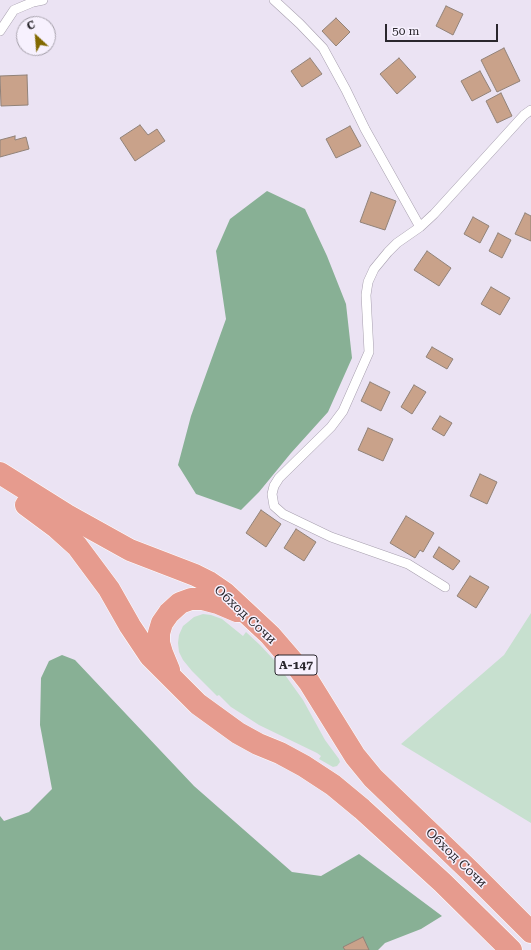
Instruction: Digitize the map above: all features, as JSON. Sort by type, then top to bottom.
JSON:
[{"type":"highway","name":"Обход Сочи","points":[[0,473],[67,515],[130,550],[209,582],[225,593],[270,635],[309,682],[355,756],[373,778],[531,932]]},
{"type":"highway","name":"Обход Сочи","points":[[0,488],[57,528],[77,546],[110,589],[130,626],[150,656],[198,704],[220,721],[258,744],[280,753],[304,766],[333,785],[362,809],[443,883],[511,950]]},
{"type":"highway","name":"А-147","points":[[173,679],[162,653],[159,643],[159,633],[162,624],[169,613],[180,603],[191,599],[203,599],[218,603],[249,616]]},
{"type":"lane","points":[[0,31],[14,10],[33,2],[43,0]]},
{"type":"lane","points":[[274,0],[323,48],[346,90],[364,129],[420,227]]},
{"type":"lane","points":[[445,587],[408,564],[331,537],[283,514],[274,506],[272,494],[274,486],[279,478],[331,427],[343,411],[369,352],[366,295],[368,282],[374,269],[392,247],[420,227],[434,214],[524,115],[531,110]]},
{"type":"green space","points":[[267,191],[305,209],[327,256],[346,304],[352,358],[328,412],[291,453],[259,492],[241,510],[196,494],[178,465],[191,416],[226,319],[216,251],[230,219]]},
{"type":"green space","points":[[531,613],[531,823],[401,744],[504,655]]},
{"type":"green space","points":[[203,614],[222,619],[243,636],[246,632],[275,661],[303,700],[325,740],[339,759],[340,762],[337,766],[333,767],[319,759],[321,756],[317,753],[259,725],[231,707],[219,695],[217,696],[192,671],[183,660],[179,652],[179,635],[183,626],[194,617]]},
{"type":"green space","points":[[62,655],[75,660],[194,786],[292,872],[321,876],[359,854],[442,916],[421,929],[385,943],[378,950],[0,950],[0,816],[4,821],[29,812],[52,789],[40,725],[41,678],[49,661]]},
{"type":"building","points":[[446,6],[463,14],[453,35],[436,26]]},
{"type":"building","points":[[336,18],[350,32],[336,46],[322,31]]},
{"type":"building","points":[[504,48],[520,81],[497,92],[481,60]]},
{"type":"building","points":[[310,58],[322,74],[302,87],[291,71]]},
{"type":"building","points":[[399,58],[416,77],[397,94],[380,74]]},
{"type":"building","points":[[480,71],[491,91],[472,101],[461,81]]},
{"type":"building","points":[[27,75],[28,105],[1,106],[0,76]]},
{"type":"building","points":[[501,93],[512,116],[497,123],[486,101]]},
{"type":"building","points":[[140,125],[148,135],[157,129],[165,141],[135,161],[120,138]]},
{"type":"building","points":[[350,126],[361,146],[336,158],[326,139]]},
{"type":"building","points":[[15,136],[15,140],[26,137],[29,149],[0,157],[0,140]]},
{"type":"building","points":[[371,192],[396,201],[385,230],[360,222]]},
{"type":"building","points":[[525,213],[531,216],[531,241],[515,234]]},
{"type":"building","points":[[473,217],[489,226],[480,243],[464,234]]},
{"type":"building","points":[[498,233],[511,240],[502,258],[489,251]]},
{"type":"building","points":[[427,251],[451,268],[439,286],[414,270]]},
{"type":"building","points":[[491,287],[510,298],[500,315],[481,304]]},
{"type":"building","points":[[432,347],[453,359],[447,369],[426,357]]},
{"type":"building","points":[[370,382],[390,392],[381,411],[361,401]]},
{"type":"building","points":[[414,385],[426,392],[412,414],[401,407]]},
{"type":"building","points":[[440,416],[452,423],[444,436],[432,429]]},
{"type":"building","points":[[368,428],[393,439],[383,461],[358,450]]},
{"type":"building","points":[[480,474],[497,482],[487,504],[470,496]]},
{"type":"building","points":[[261,510],[281,524],[266,547],[246,533]]},
{"type":"building","points":[[406,516],[434,533],[423,552],[420,550],[415,558],[390,543]]},
{"type":"building","points":[[296,529],[316,542],[304,561],[284,548]]},
{"type":"building","points":[[439,547],[460,561],[453,570],[433,557]]},
{"type":"building","points":[[470,576],[489,587],[476,608],[457,596]]},
{"type":"building","points":[[363,937],[369,950],[345,950],[343,947]]}]
